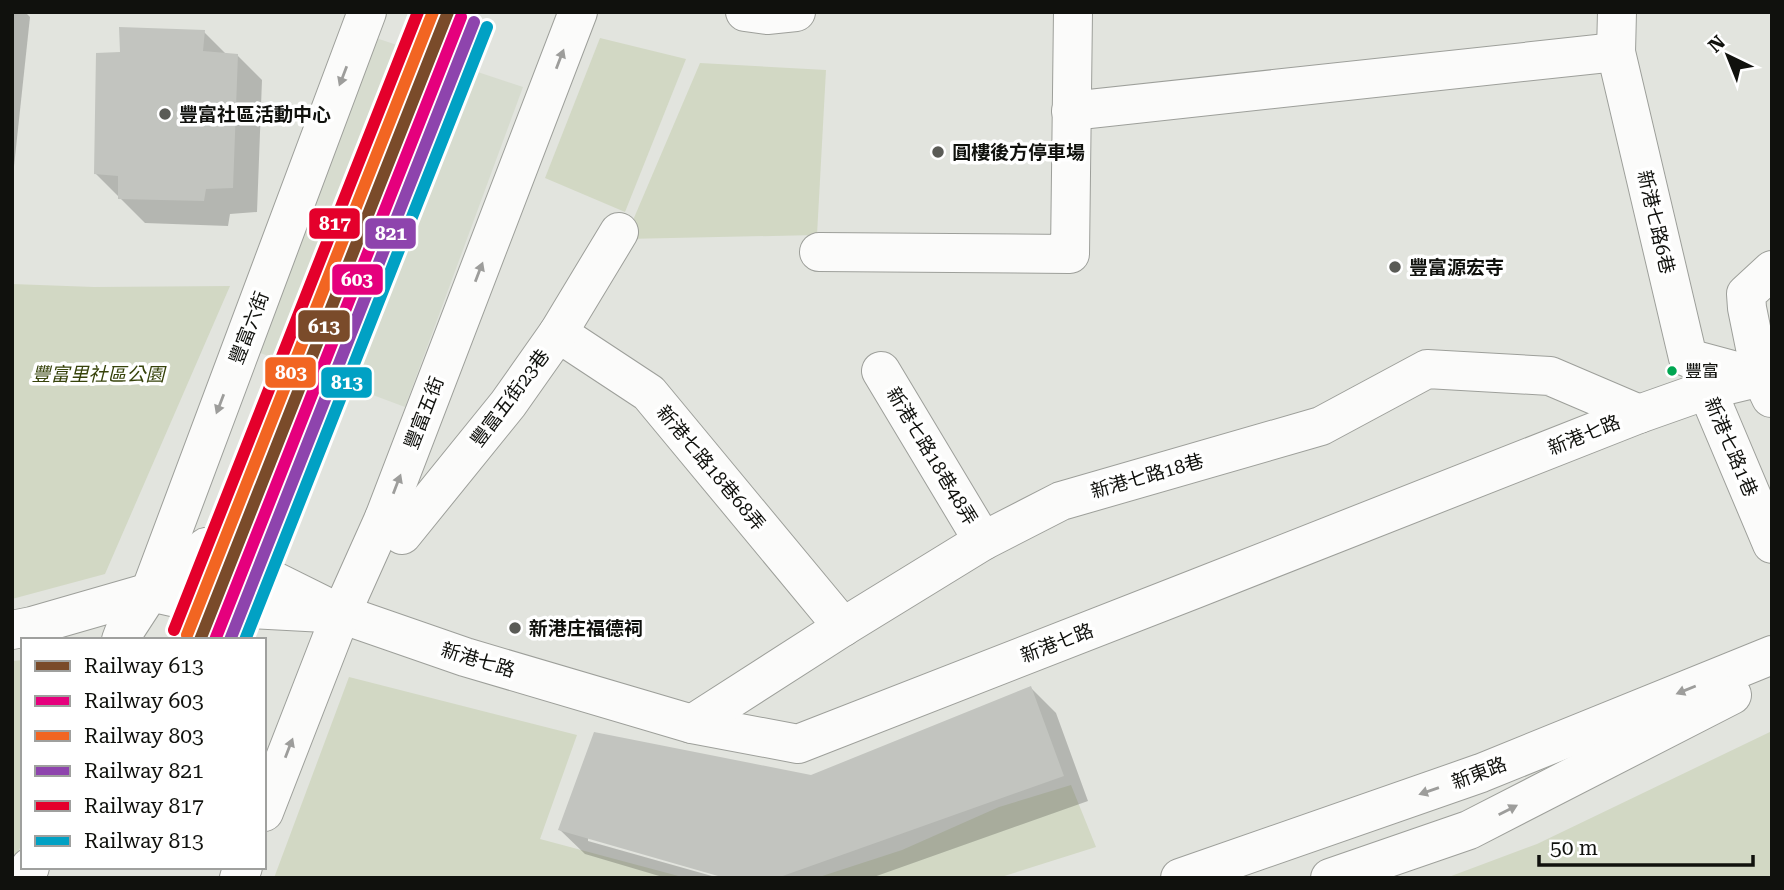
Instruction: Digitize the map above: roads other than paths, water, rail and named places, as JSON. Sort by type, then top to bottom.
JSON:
[{"type":"street","name":"豐富六街","points":[[122,638],[150,592],[367,12]]},
{"type":"street","name":"豐富五街","points":[[266,805],[341,614],[384,519],[578,12]]},
{"type":"street","points":[[745,12],[767,15],[796,12]]},
{"type":"street","points":[[819,252],[1070,254],[1073,12]]},
{"type":"street","name":"新港七路6巷","points":[[1617,12],[1616,52],[1688,358],[1766,389]]},
{"type":"street","points":[[1072,111],[1616,52]]},
{"type":"street","name":"豐富五街23巷","points":[[384,519],[402,535],[508,404],[558,333],[619,232]]},
{"type":"street","points":[[1766,389],[1746,308],[1746,294],[1772,270]]},
{"type":"street","name":"新港七路18巷68弄","points":[[558,333],[649,393],[843,627]]},
{"type":"street","name":"新港七路18巷","points":[[692,724],[983,541],[1061,501],[1321,426],[1427,369],[1550,376],[1639,414]]},
{"type":"street","name":"新港七路18巷48弄","points":[[881,371],[983,541]]},
{"type":"street","name":"新港七路","points":[[12,629],[32,626],[150,592],[206,547],[341,614],[465,657],[692,724],[798,744],[1639,414],[1706,390],[1766,389]]},
{"type":"street","name":"新港七路1巷","points":[[1706,390],[1772,544]]},
{"type":"street","name":"新港七路","points":[[150,592],[248,609],[341,614]]},
{"type":"street","name":"新東路","points":[[1180,878],[1481,773],[1772,655]]},
{"type":"street","points":[[1330,878],[1469,830],[1772,675]]},
{"type":"rail line","name":"817","points":[[174,630],[418,12]]},
{"type":"rail line","name":"803","points":[[187,635],[433,12]]},
{"type":"rail line","name":"613","points":[[201,638],[448,12]]},
{"type":"rail line","name":"603","points":[[216,638],[461,17]]},
{"type":"rail line","name":"821","points":[[231,638],[474,22]]},
{"type":"rail line","name":"813","points":[[246,638],[487,27]]},
{"type":"place","name":"豐富社區活動中心","points":[[165,114]]},
{"type":"place","name":"圓樓後方停車場","points":[[938,152]]},
{"type":"place","name":"豐富源宏寺","points":[[1395,267]]},
{"type":"place","name":"豐富","points":[[1672,371]]},
{"type":"place","name":"新港庄福德祠","points":[[515,628]]},
{"type":"park label","name":"豐富里社區公園","points":[[98,374]]}]
